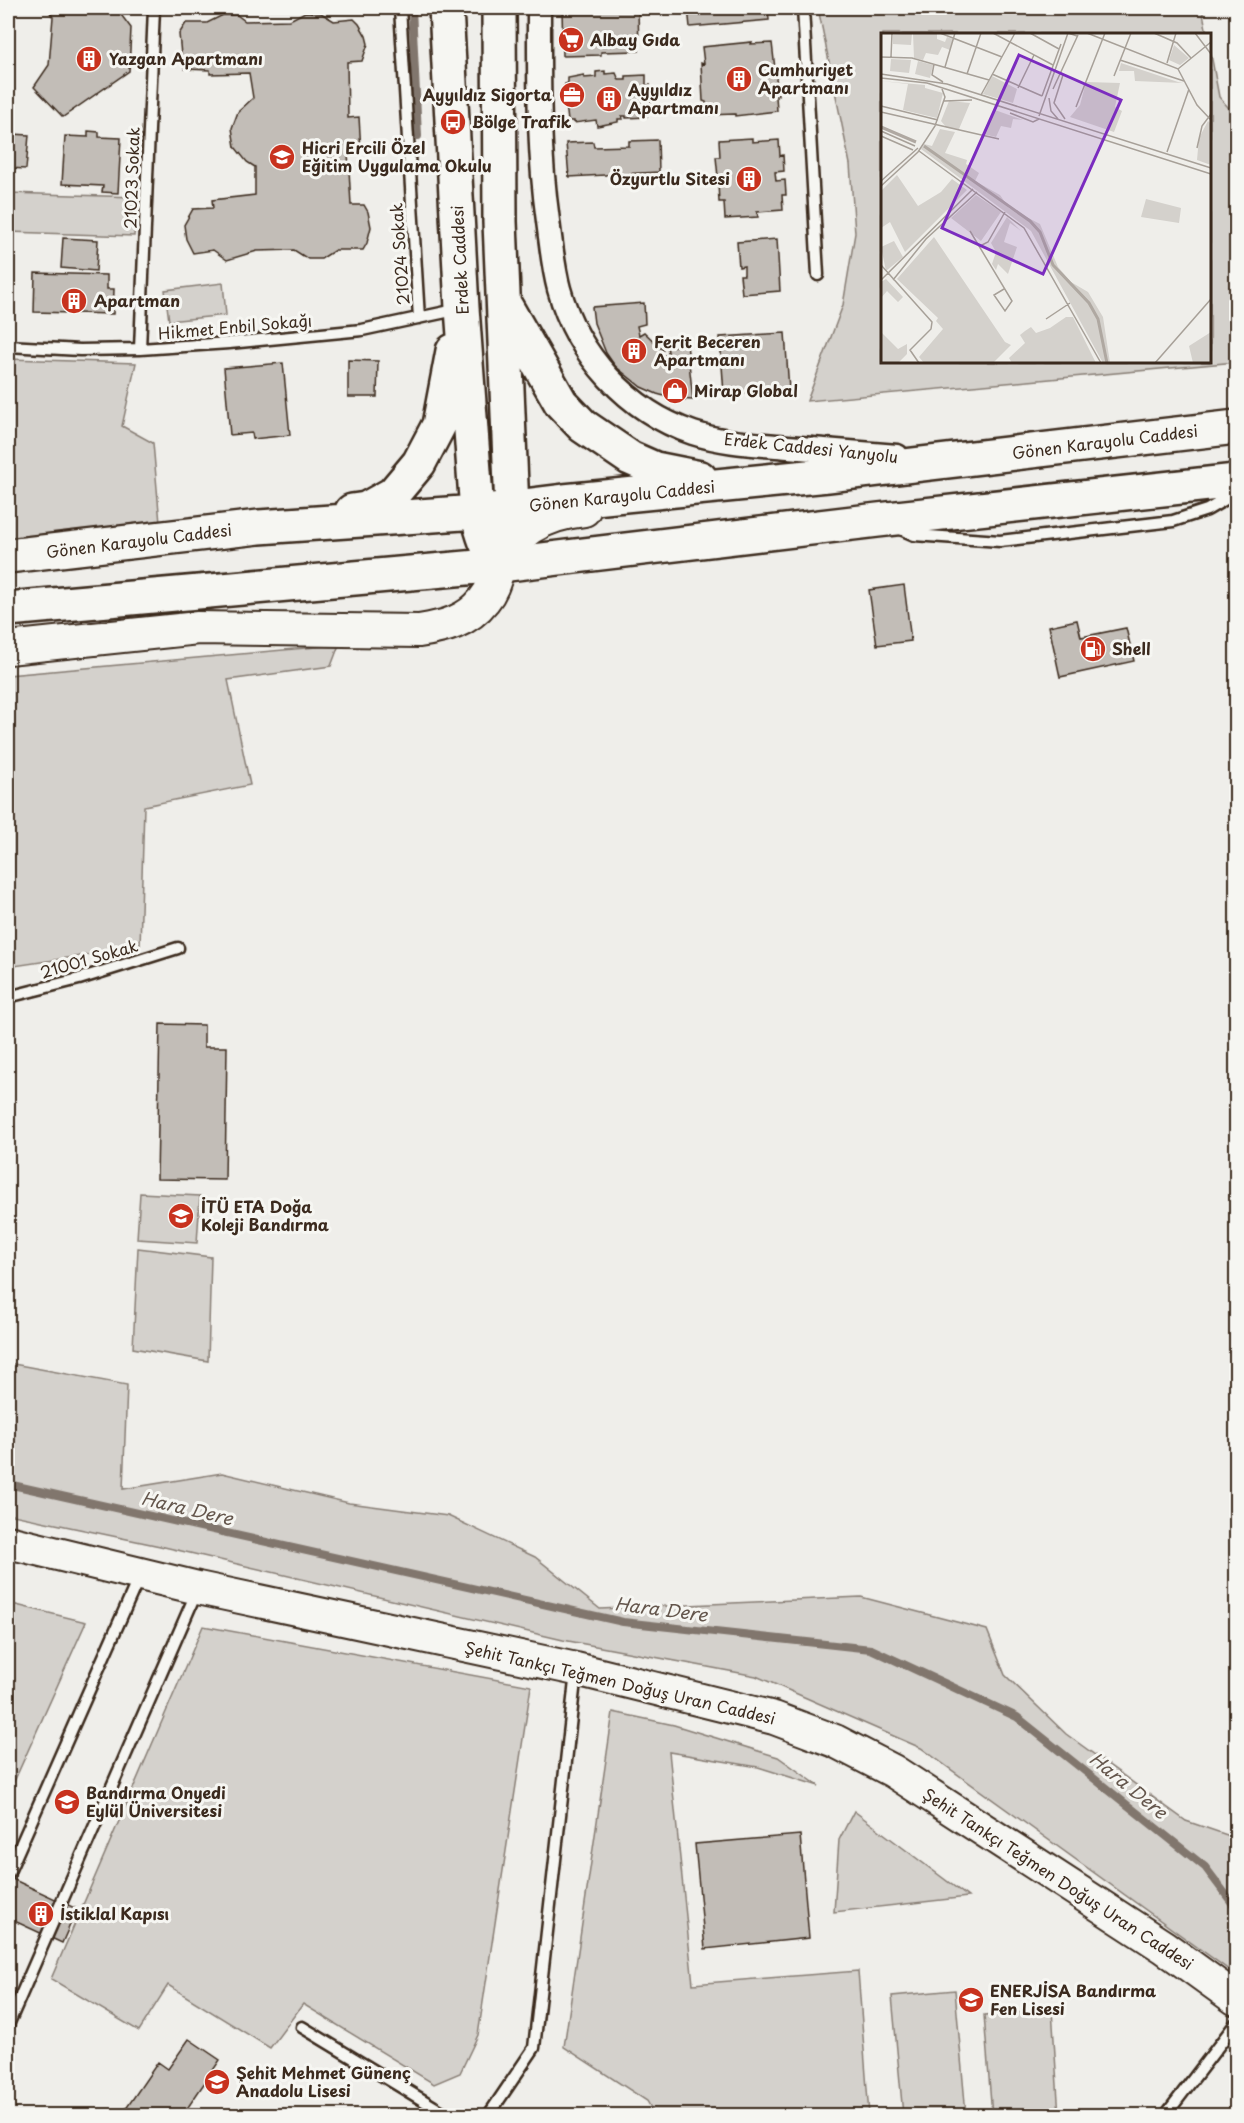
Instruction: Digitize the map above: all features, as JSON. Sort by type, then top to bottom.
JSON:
[{"type":"highway","name":"Erdek Caddesi","points":[[446,8],[462,308],[477,512],[485,541],[491,554],[500,565]]},
{"type":"highway","points":[[499,8],[500,222],[512,509],[510,538],[507,552],[500,565]]},
{"type":"highway","points":[[504,303],[561,403],[583,426],[630,458],[655,469],[705,478],[759,482]]},
{"type":"highway","points":[[258,527],[366,509],[393,494],[419,463],[439,425],[462,308]]},
{"type":"highway","name":"Gönen Karayolu Caddesi","points":[[8,556],[258,527],[512,509],[564,501],[828,476],[1236,427]]},
{"type":"highway","points":[[8,609],[500,565],[878,520],[1236,481]]},
{"type":"street","name":"Erdek Caddesi Yanyolu","points":[[539,8],[542,175],[559,288],[578,337],[592,359],[610,380],[629,397],[656,415],[693,432],[717,439],[949,461]]},
{"type":"street","points":[[8,648],[198,628],[419,631],[447,627],[469,615],[483,602],[494,586],[500,565],[516,539],[531,526],[560,514],[730,492],[828,476]]},
{"type":"street","name":"Şehit Tankçı Teğmen Doğuş Uran Caddesi","points":[[8,1542],[198,1588],[576,1669],[774,1718],[835,1741],[892,1771],[1164,1947],[1236,1999]]},
{"type":"lane","name":"21023 Sokak","points":[[140,349],[154,8]]},
{"type":"lane","name":"21024 Sokak","points":[[400,8],[419,318]]},
{"type":"lane","points":[[803,8],[818,275]]},
{"type":"lane","name":"Hikmet Enbil Sokağı","points":[[8,346],[80,350],[140,349],[338,333],[462,308]]},
{"type":"lane","points":[[878,520],[914,535],[1000,541],[1173,521],[1207,510],[1236,493]]},
{"type":"lane","name":"21001 Sokak","points":[[8,997],[80,979],[178,948]]},
{"type":"lane","points":[[8,1874],[140,1574]]},
{"type":"lane","points":[[8,2025],[198,1588]]},
{"type":"lane","points":[[488,2115],[534,2048],[576,1669]]},
{"type":"lane","points":[[1165,2115],[1236,2024]]},
{"type":"lane","points":[[302,2027],[449,2115]]},
{"type":"shaded area","points":[[818,8],[1202,8],[1207,33],[881,33],[881,363],[1211,363],[1211,54],[1219,97],[1236,116],[1236,362],[807,401],[843,305],[855,233],[850,164]]},
{"type":"shaded area","points":[[8,193],[136,197],[134,236],[8,232]]},
{"type":"shaded area","points":[[223,283],[226,315],[169,321],[165,290]]},
{"type":"shaded area","points":[[8,359],[136,363],[122,426],[153,443],[160,523],[8,540]]},
{"type":"shaded area","points":[[339,645],[331,666],[228,680],[250,785],[144,806],[140,947],[8,967],[8,675]]},
{"type":"shaded area","points":[[140,1193],[200,1196],[197,1243],[137,1239]]},
{"type":"shaded area","points":[[138,1248],[211,1257],[208,1361],[133,1348]]},
{"type":"shaded area","points":[[8,1363],[127,1385],[123,1489],[222,1473],[349,1503],[448,1516],[535,1557],[600,1609],[861,1597],[987,1630],[1005,1675],[1066,1734],[1186,1821],[1236,1838],[1236,1975],[921,1748],[756,1676],[563,1640],[160,1546],[8,1514]]},
{"type":"shaded area","points":[[8,1603],[86,1622],[8,1795]]},
{"type":"shaded area","points":[[203,1626],[531,1686],[478,2035],[460,2073],[434,2084],[303,2004],[270,2048],[168,1985],[139,2031],[51,1979]]},
{"type":"shaded area","points":[[613,1712],[674,1725],[778,1757],[819,1786],[758,1767],[669,1752],[693,1984],[858,1971],[869,2115],[655,2115],[647,2101],[564,2047]]},
{"type":"shaded area","points":[[854,1811],[968,1897],[834,1912],[839,1840]]},
{"type":"shaded area","points":[[955,1990],[966,2115],[903,2115],[892,1996]]},
{"type":"shaded area","points":[[1052,2010],[1059,2115],[992,2115],[984,2015]]},
{"type":"building","name":"Yazgan Apartmanı","points":[[47,8],[116,8],[131,28],[129,71],[63,117],[34,87],[49,65],[53,17]]},
{"type":"building","points":[[562,8],[638,8],[639,51],[563,56]]},
{"type":"building","points":[[688,8],[768,8],[769,20],[690,27]]},
{"type":"building","name":"Hicri Ercili Özel Eğitim Uygulama Okulu","points":[[305,12],[321,13],[334,21],[354,19],[366,36],[368,44],[362,61],[347,62],[348,118],[359,117],[361,151],[348,152],[351,205],[364,205],[368,212],[371,227],[367,243],[363,250],[335,250],[321,259],[308,259],[294,250],[257,251],[227,260],[213,250],[193,253],[186,239],[184,225],[193,209],[213,208],[212,200],[255,195],[255,167],[247,162],[235,147],[232,128],[238,112],[253,98],[249,73],[210,74],[210,70],[185,69],[179,34],[186,23],[207,23],[223,15],[237,15],[245,21],[290,20]]},
{"type":"building","name":"Cumhuriyet Apartmanı","points":[[752,42],[751,44],[772,43],[778,95],[776,96],[777,111],[735,116],[735,114],[707,115],[706,102],[703,101],[702,47]]},
{"type":"building","name":"Ayyıldız Apartmanı","points":[[605,71],[605,74],[616,73],[619,80],[626,80],[626,76],[646,75],[646,86],[650,85],[651,108],[647,108],[647,117],[626,118],[622,116],[623,119],[618,119],[618,122],[597,126],[596,120],[574,123],[574,121],[568,121],[566,104],[568,104],[568,94],[566,94],[565,84],[568,83],[568,78],[584,75],[584,78],[596,77],[596,72]]},
{"type":"building","points":[[88,131],[99,132],[99,137],[121,138],[118,193],[102,192],[103,186],[62,184],[65,136],[88,137]]},
{"type":"building","points":[[12,134],[29,135],[26,169],[9,168]]},
{"type":"building","name":"Özyurtlu Sitesi","points":[[752,138],[752,142],[779,140],[784,171],[775,172],[776,181],[785,180],[786,195],[782,195],[783,210],[757,212],[758,217],[725,219],[724,202],[719,202],[718,183],[722,183],[721,177],[718,177],[716,157],[720,157],[719,140]]},
{"type":"building","points":[[658,140],[659,172],[569,177],[566,143],[593,142],[594,147],[629,146],[629,141]]},
{"type":"building","points":[[63,238],[98,240],[96,271],[61,268]]},
{"type":"building","points":[[777,239],[780,291],[742,294],[740,275],[744,275],[744,266],[739,267],[737,242]]},
{"type":"building","name":"Apartman","points":[[35,273],[107,275],[107,289],[114,289],[113,314],[34,312]]},
{"type":"building","name":"Ferit Beceren Apartmanı","points":[[644,303],[645,324],[637,326],[639,335],[644,332],[663,350],[660,354],[669,357],[667,347],[687,344],[693,400],[675,399],[641,387],[615,366],[606,353],[594,323],[592,307]]},
{"type":"building","points":[[785,333],[789,390],[724,394],[720,337]]},
{"type":"building","points":[[348,360],[378,361],[377,397],[348,397]]},
{"type":"building","points":[[283,363],[290,435],[253,439],[252,433],[230,435],[224,368]]},
{"type":"building","points":[[904,585],[911,641],[877,645],[869,590]]},
{"type":"building","name":"Shell","points":[[1077,620],[1081,637],[1126,628],[1134,661],[1060,677],[1049,626]]},
{"type":"building","name":"İTÜ ETA Doğa Koleji Bandırma","points":[[160,1024],[204,1025],[204,1047],[227,1047],[225,1180],[157,1179]]},
{"type":"building","points":[[800,1835],[809,1938],[705,1949],[695,1844]]},
{"type":"building","name":"İstiklal Kapısı","points":[[8,1877],[77,1909],[62,1943],[8,1918]]},
{"type":"building","name":"Şehit Mehmet Günenç Anadolu Lisesi","points":[[189,2039],[220,2060],[182,2116],[121,2116],[158,2062],[168,2069]]},
{"type":"waterway","points":[[412,8],[418,136]]},
{"type":"waterway","name":"Hara Dere","points":[[8,1484],[623,1622],[871,1649],[1017,1717],[1205,1867],[1236,1908]]},
{"type":"place","name":"Albay Gıda","points":[[571,40]]},
{"type":"place","name":"Yazgan Apartmanı","points":[[89,59]]},
{"type":"place","name":"Cumhuriyet Apartmanı","points":[[739,79]]},
{"type":"place","name":"Ayyıldız Sigorta","points":[[572,95]]},
{"type":"place","name":"Ayyıldız Apartmanı","points":[[609,99]]},
{"type":"place","name":"Bölge Trafik","points":[[453,122]]},
{"type":"place","name":"Hicri Ercili Özel Eğitim Uygulama Okulu","points":[[282,157]]},
{"type":"place","name":"Özyurtlu Sitesi","points":[[749,179]]},
{"type":"place","name":"Apartman","points":[[74,301]]},
{"type":"place","name":"Ferit Beceren Apartmanı","points":[[634,351]]},
{"type":"place","name":"Mirap Global","points":[[675,391]]},
{"type":"place","name":"Shell","points":[[1093,649]]},
{"type":"place","name":"İTÜ ETA Doğa Koleji Bandırma","points":[[181,1216]]},
{"type":"place","name":"Bandırma Onyedi Eylül Üniversitesi","points":[[67,1802]]},
{"type":"place","name":"İstiklal Kapısı","points":[[41,1914]]},
{"type":"place","name":"ENERJİSA Bandırma Fen Lisesi","points":[[971,2000]]},
{"type":"place","name":"Şehit Mehmet Günenç Anadolu Lisesi","points":[[217,2082]]}]
